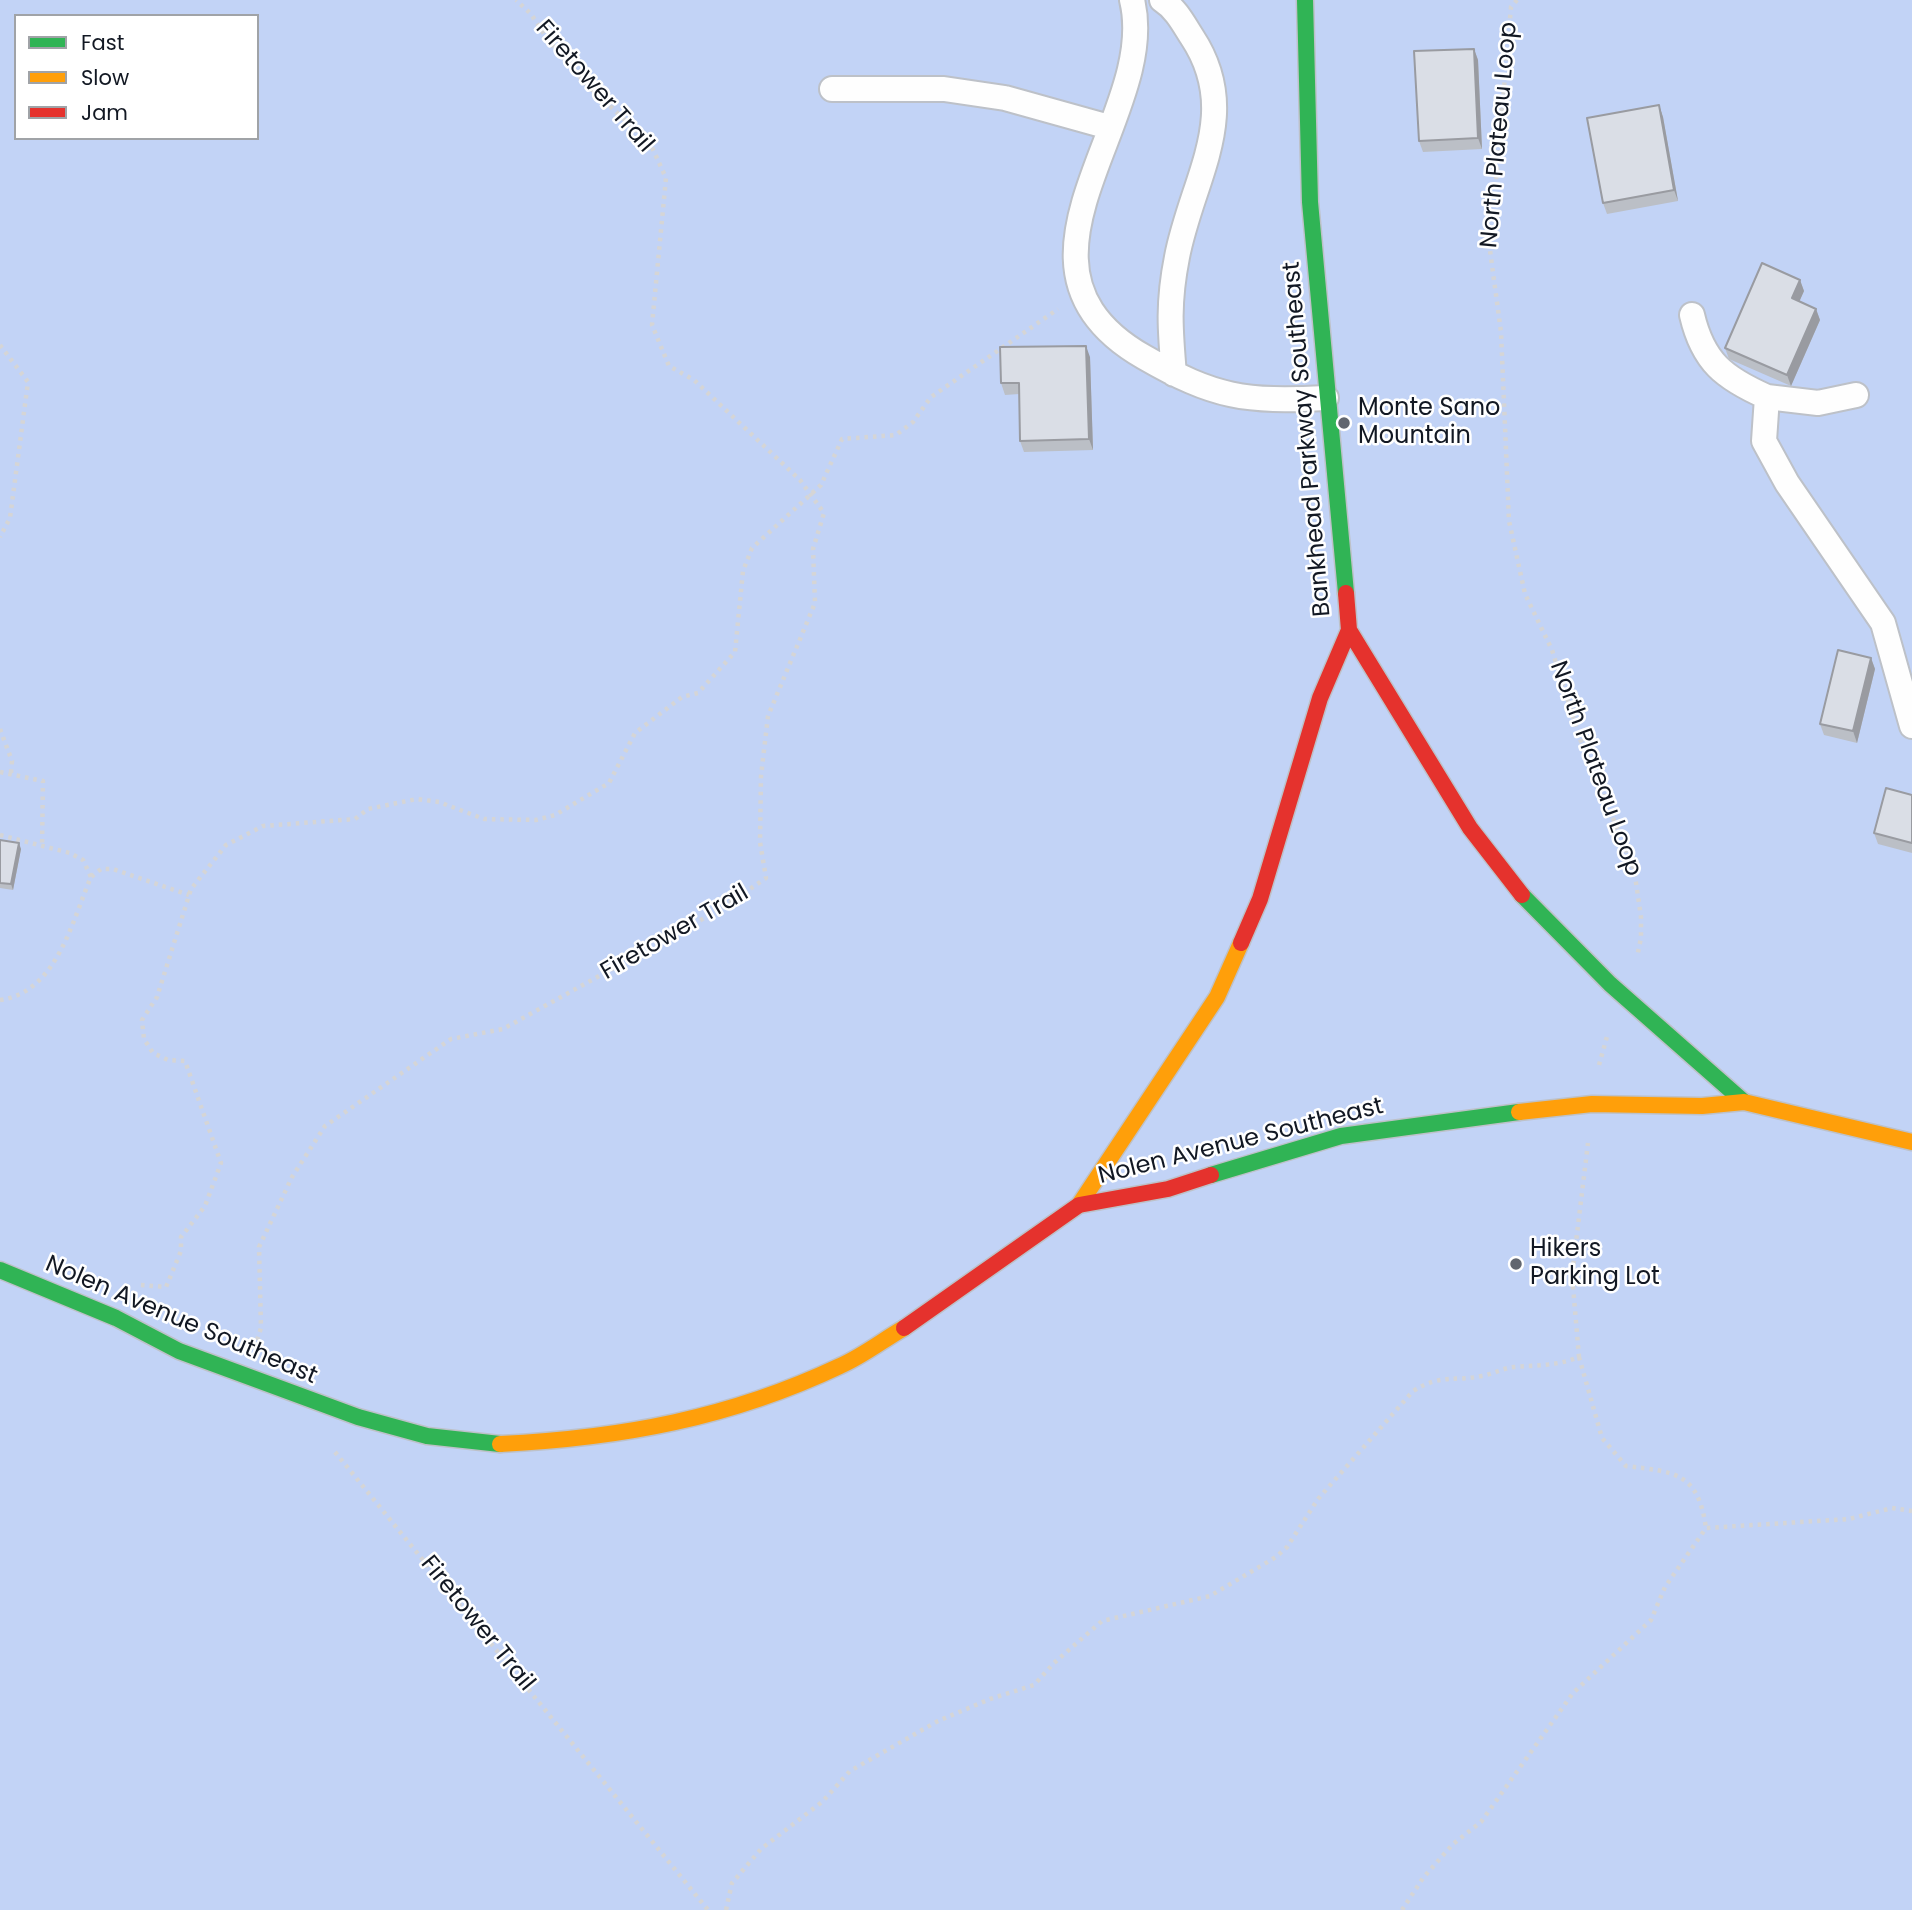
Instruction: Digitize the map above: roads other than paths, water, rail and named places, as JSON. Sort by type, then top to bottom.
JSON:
[{"type":"street","name":"Bankhead Parkway Southeast","points":[[1305,0],[1310,202],[1349,629],[1380,673],[1438,782],[1476,838],[1525,899],[1619,995],[1660,1026],[1744,1102]]},
{"type":"street","name":"Nolen Avenue Southeast","points":[[0,1270],[116,1318],[191,1355],[358,1418],[427,1436],[498,1444],[582,1440],[673,1424],[764,1399],[843,1365],[933,1310],[1079,1205],[1217,997],[1260,899],[1320,698],[1349,629]]},
{"type":"street","name":"Nolen Avenue Southeast","points":[[1079,1205],[1168,1189],[1264,1157],[1341,1136],[1444,1120],[1592,1104],[1702,1105],[1744,1102],[1912,1142]]},
{"type":"lane","points":[[1132,0],[1135,14],[1130,65],[1079,223],[1076,260],[1082,293],[1090,310],[1131,350],[1210,390],[1250,400],[1326,398]]},
{"type":"lane","points":[[1162,0],[1172,7],[1208,60],[1215,91],[1215,119],[1177,254],[1168,309],[1174,374]]},
{"type":"lane","points":[[832,89],[944,89],[1005,98],[1109,127]]},
{"type":"lane","points":[[1692,315],[1699,343],[1712,360],[1739,384],[1768,397],[1818,402],[1856,394]]},
{"type":"lane","points":[[1768,397],[1764,441],[1806,513],[1883,624],[1912,726]]},
{"type":"place","name":"Monte Sano Mountain","points":[[1344,423]]},
{"type":"place","name":"Hikers Parking Lot","points":[[1516,1264]]}]
